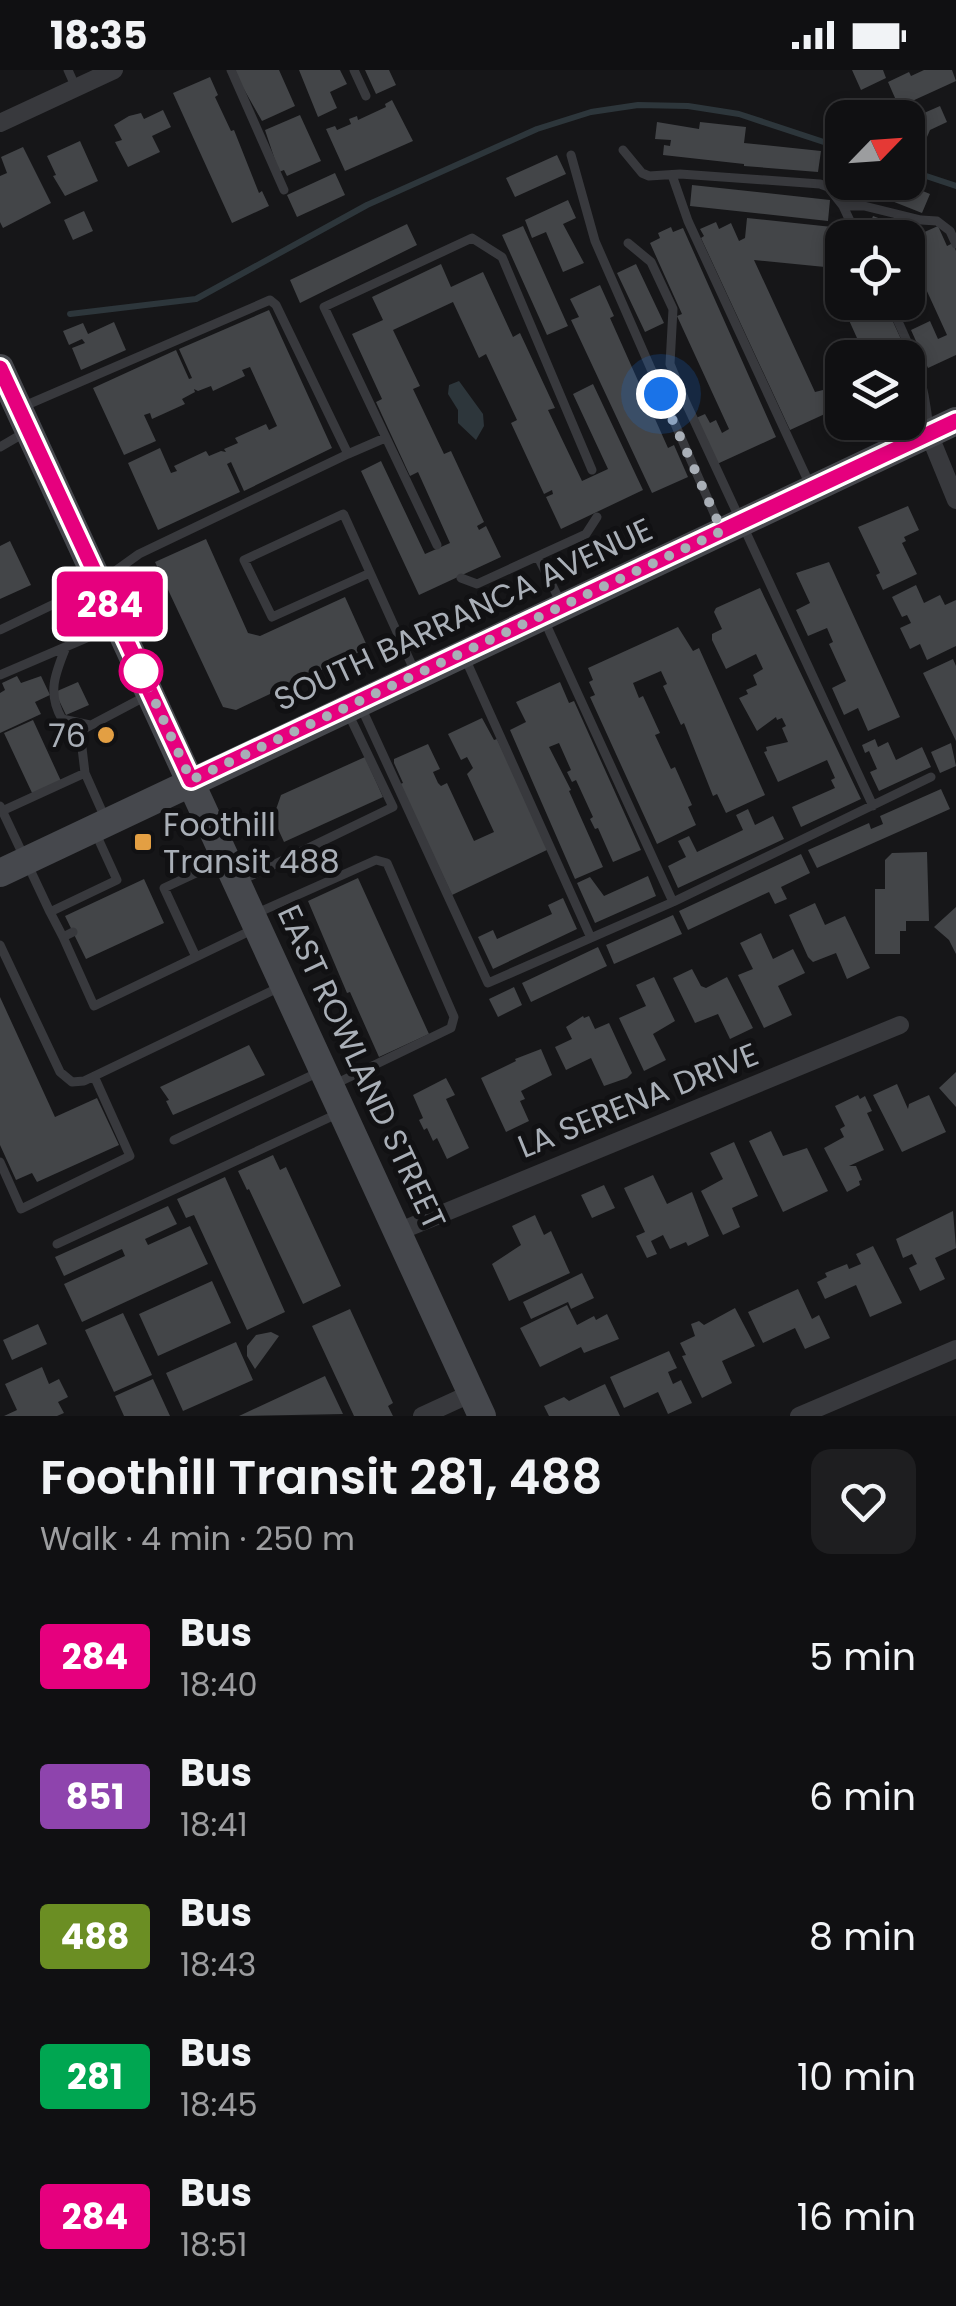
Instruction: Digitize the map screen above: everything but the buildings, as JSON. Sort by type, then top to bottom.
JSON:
[{"type":"main road","name":"EAST ROWLAND STREET","points":[[0,368],[477,1404]]},
{"type":"main road","name":"SOUTH BARRANCA AVENUE","points":[[0,873],[956,421]]},
{"type":"street","points":[[0,123],[114,70]]},
{"type":"street","points":[[929,434],[956,500]]},
{"type":"street","name":"LA SERENA DRIVE","points":[[400,1231],[900,1025]]},
{"type":"street","points":[[799,1416],[956,1349]]},
{"type":"street","points":[[422,1416],[477,1404]]},
{"type":"lane","points":[[68,70],[76,88]]},
{"type":"lane","points":[[231,70],[284,190]]},
{"type":"lane","points":[[354,70],[366,96]]},
{"type":"lane","points":[[623,150],[642,173],[820,184],[828,187],[850,220]]},
{"type":"lane","points":[[571,156],[595,241],[731,527],[873,806]]},
{"type":"lane","points":[[672,174],[688,221],[812,489]]},
{"type":"lane","points":[[843,206],[864,206],[937,221],[950,231],[956,244]]},
{"type":"lane","points":[[437,545],[324,307],[472,238],[502,257],[592,470]]},
{"type":"lane","points":[[628,243],[652,262],[673,309],[670,364],[731,527]]},
{"type":"lane","points":[[0,447],[24,419],[270,300],[276,304],[348,454]]},
{"type":"lane","points":[[897,320],[925,387],[929,434]]},
{"type":"lane","points":[[0,630],[100,582],[140,554],[384,438]]},
{"type":"lane","points":[[370,573],[272,617],[244,560],[342,514],[370,573],[416,675]]},
{"type":"lane","points":[[461,578],[477,584],[538,557],[586,534],[596,517]]},
{"type":"lane","points":[[538,557],[552,611],[673,902]]},
{"type":"lane","points":[[0,675],[119,624]]},
{"type":"lane","points":[[66,647],[54,677],[52,702],[62,718],[90,726]]},
{"type":"lane","points":[[463,653],[591,938]]},
{"type":"lane","points":[[50,912],[119,885],[84,773],[80,731],[151,693]]},
{"type":"lane","points":[[352,705],[488,983],[673,902],[931,777]]},
{"type":"lane","points":[[151,894],[232,870],[393,807],[352,705]]},
{"type":"lane","points":[[57,1244],[451,1028],[454,1017],[387,863],[376,860],[196,957],[94,1006],[1,808],[84,773]]},
{"type":"lane","points":[[164,888],[196,957]]},
{"type":"lane","points":[[62,938],[73,932]]},
{"type":"lane","points":[[0,945],[60,1072],[72,1082],[94,1076],[285,985]]},
{"type":"lane","points":[[0,1162],[21,1209],[130,1156],[94,1076]]},
{"type":"lane","points":[[174,1140],[334,1089]]},
{"type":"shaded area","points":[[459,381],[483,414],[484,426],[476,440],[458,423],[458,410],[448,394],[449,385]]},
{"type":"waterway","points":[[70,314],[196,299],[367,205],[537,129],[591,112],[638,105],[688,106],[739,114],[825,142]]},
{"type":"waterway","points":[[925,176],[956,186]]},
{"type":"bus line","name":"284","points":[[0,368],[191,780],[956,421]]},
{"type":"place","name":"76","points":[[106,735]]},
{"type":"place","name":"Foothill Transit 488","points":[[143,842]]},
{"type":"route","points":[[141,671],[191,780],[722,531],[661,394]]}]
